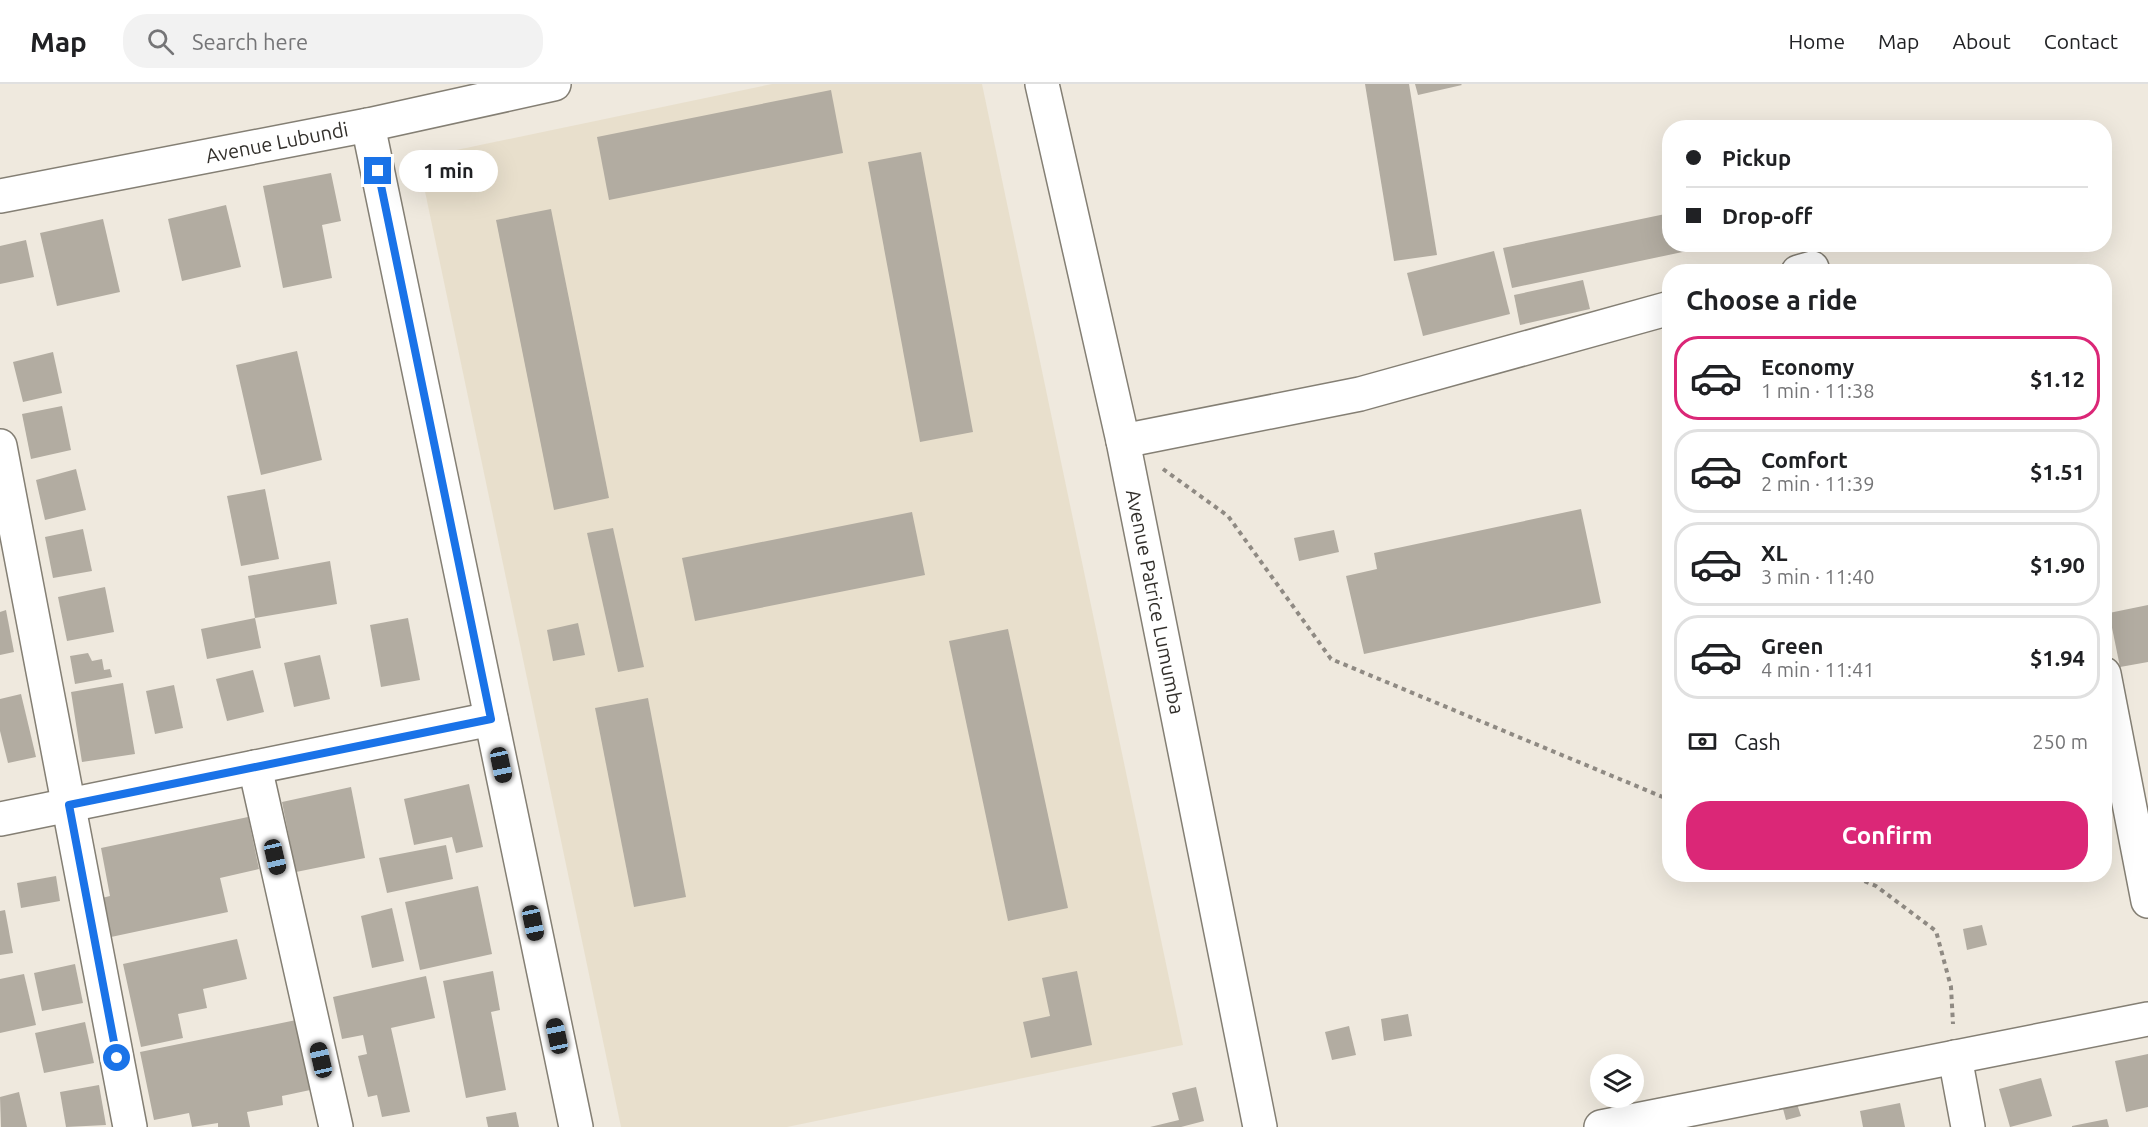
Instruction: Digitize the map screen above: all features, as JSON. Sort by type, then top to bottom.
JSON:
[{"type":"street","name":"Avenue Lubundi","points":[[0,196],[369,125],[554,84]]},
{"type":"street","name":"Avenue Patrice Lumumba","points":[[1042,84],[1122,441],[1259,1124]]},
{"type":"street","points":[[369,125],[576,1127]]},
{"type":"street","points":[[1122,441],[1360,394],[1662,310]]},
{"type":"street","points":[[0,446],[130,1127]]},
{"type":"street","points":[[2112,715],[2148,901]]},
{"type":"street","points":[[0,819],[491,719]]},
{"type":"street","points":[[255,767],[336,1127]]},
{"type":"street","points":[[1609,1126],[2148,1019]]},
{"type":"street","points":[[1955,1057],[1968,1127]]},
{"type":"path","points":[[1122,441],[1228,516],[1331,659],[1662,797]]},
{"type":"path","points":[[1866,882],[1875,886],[1936,931],[1951,987],[1955,1057]]},
{"type":"shaded area","points":[[772,84],[982,84],[1183,1045],[787,1127],[621,1127],[418,158]]},
{"type":"building","points":[[1365,84],[1409,84],[1437,255],[1394,261]]},
{"type":"building","points":[[1415,84],[1461,84],[1462,85],[1418,95]]},
{"type":"building","points":[[831,90],[843,153],[609,200],[597,137]]},
{"type":"building","points":[[921,152],[973,432],[920,442],[868,162]]},
{"type":"building","points":[[331,173],[341,221],[322,225],[332,278],[283,288],[263,186]]},
{"type":"building","points":[[226,205],[241,267],[182,281],[168,219]]},
{"type":"building","points":[[551,209],[609,498],[554,510],[496,220]]},
{"type":"building","points":[[1662,215],[1662,252],[1683,252],[1512,288],[1503,248]]},
{"type":"building","points":[[103,219],[120,292],[57,306],[40,233]]},
{"type":"building","points":[[26,240],[34,277],[0,284],[0,246]]},
{"type":"building","points":[[1494,251],[1510,314],[1423,336],[1407,273]]},
{"type":"building","points":[[1583,280],[1590,309],[1520,325],[1514,295]]},
{"type":"building","points":[[297,351],[322,460],[261,475],[236,365]]},
{"type":"building","points":[[53,352],[62,393],[23,402],[13,362]]},
{"type":"building","points":[[62,406],[71,450],[31,459],[22,414]]},
{"type":"building","points":[[76,469],[86,510],[45,520],[36,480]]},
{"type":"building","points":[[265,489],[279,559],[241,566],[227,496]]},
{"type":"building","points":[[1581,509],[1601,603],[1364,654],[1346,576],[1377,569],[1374,553]]},
{"type":"building","points":[[912,512],[925,575],[695,621],[682,558]]},
{"type":"building","points":[[613,528],[644,667],[618,672],[587,533]]},
{"type":"building","points":[[83,529],[92,571],[53,578],[45,537]]},
{"type":"building","points":[[1334,530],[1339,552],[1299,561],[1294,538]]},
{"type":"building","points":[[330,561],[337,604],[255,618],[248,576]]},
{"type":"building","points":[[105,587],[114,632],[67,641],[58,597]]},
{"type":"building","points":[[2148,605],[2148,662],[2120,667],[2112,628],[2112,612]]},
{"type":"building","points":[[6,610],[14,652],[0,655],[0,612]]},
{"type":"building","points":[[255,618],[261,648],[207,659],[201,629]]},
{"type":"building","points":[[408,618],[420,680],[381,687],[370,625]]},
{"type":"building","points":[[578,623],[585,655],[553,661],[547,630]]},
{"type":"building","points":[[1008,629],[1068,908],[1008,921],[949,641]]},
{"type":"building","points":[[88,653],[92,661],[102,659],[104,670],[110,669],[112,677],[75,684],[70,656]]},
{"type":"building","points":[[320,655],[330,699],[294,707],[284,663]]},
{"type":"building","points":[[253,670],[264,712],[227,721],[216,679]]},
{"type":"building","points":[[123,683],[135,754],[82,762],[71,692]]},
{"type":"building","points":[[174,685],[183,728],[155,734],[146,691]]},
{"type":"building","points":[[21,694],[36,757],[8,763],[0,731],[0,699]]},
{"type":"building","points":[[648,698],[686,897],[634,907],[595,708]]},
{"type":"building","points":[[469,784],[483,847],[456,853],[452,837],[414,845],[404,799]]},
{"type":"building","points":[[351,787],[365,858],[296,872],[282,802]]},
{"type":"building","points":[[248,817],[259,869],[220,878],[228,912],[111,937],[102,898],[110,896],[101,848]]},
{"type":"building","points":[[446,845],[453,879],[387,893],[379,858]]},
{"type":"building","points":[[56,876],[60,901],[21,908],[17,883]]},
{"type":"building","points":[[478,886],[492,954],[420,970],[405,902]]},
{"type":"building","points":[[392,908],[404,961],[372,968],[361,916]]},
{"type":"building","points":[[5,910],[13,953],[0,955],[0,911]]},
{"type":"building","points":[[1982,925],[1987,945],[1967,950],[1963,929]]},
{"type":"building","points":[[237,939],[247,979],[203,989],[207,1008],[178,1014],[183,1038],[141,1047],[123,964]]},
{"type":"building","points":[[75,964],[83,1003],[42,1011],[34,973]]},
{"type":"building","points":[[493,971],[500,1010],[491,1012],[506,1090],[466,1098],[443,981]]},
{"type":"building","points":[[1077,971],[1092,1045],[1031,1058],[1023,1022],[1050,1016],[1042,978]]},
{"type":"building","points":[[24,974],[36,1025],[0,1033],[0,979]]},
{"type":"building","points":[[426,976],[435,1018],[391,1028],[410,1112],[382,1117],[377,1095],[368,1097],[358,1056],[367,1054],[363,1035],[342,1039],[333,997]]},
{"type":"building","points":[[1408,1014],[1412,1036],[1384,1041],[1381,1019]]},
{"type":"building","points":[[301,1019],[315,1089],[282,1096],[283,1105],[247,1112],[250,1127],[218,1127],[218,1123],[192,1127],[189,1113],[154,1120],[140,1052]]},
{"type":"building","points":[[85,1022],[94,1063],[44,1073],[35,1033]]},
{"type":"building","points":[[1349,1026],[1356,1055],[1332,1060],[1325,1032]]},
{"type":"building","points":[[2148,1054],[2148,1107],[2126,1112],[2115,1061]]},
{"type":"building","points":[[2041,1078],[2052,1116],[2010,1127],[1999,1089]]},
{"type":"building","points":[[99,1085],[106,1125],[66,1127],[60,1092]]},
{"type":"building","points":[[1196,1087],[1204,1121],[1181,1127],[1150,1127],[1179,1120],[1172,1093]]},
{"type":"building","points":[[19,1092],[27,1127],[1,1127],[0,1097]]},
{"type":"building","points":[[1796,1101],[1801,1116],[1786,1120],[1782,1105]]},
{"type":"building","points":[[1900,1103],[1905,1127],[1863,1127],[1860,1111]]},
{"type":"building","points":[[516,1112],[519,1127],[488,1127],[486,1117]]},
{"type":"building","points":[[2107,1119],[2109,1127],[2072,1127],[2072,1126]]},
{"type":"route","points":[[117,1058],[69,805],[491,719],[378,171]]}]
